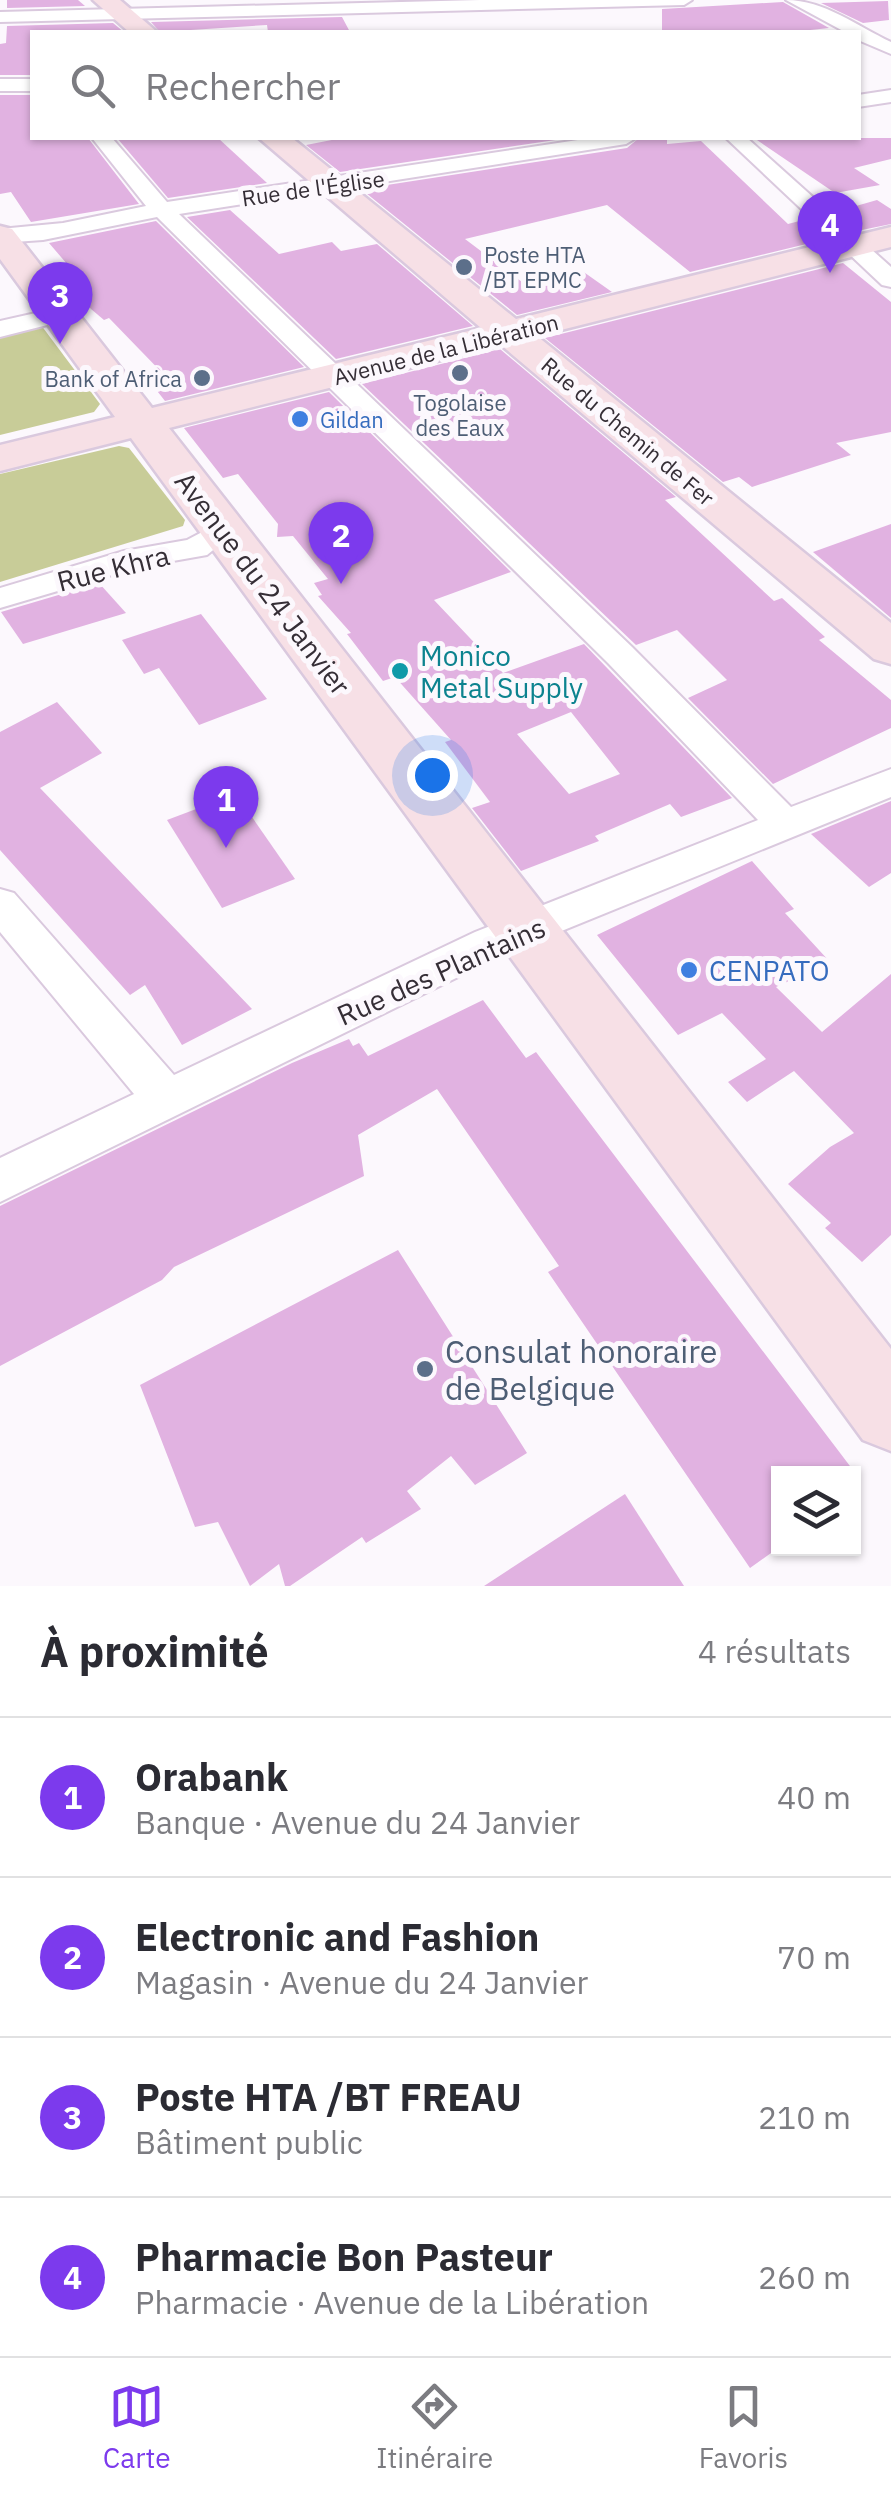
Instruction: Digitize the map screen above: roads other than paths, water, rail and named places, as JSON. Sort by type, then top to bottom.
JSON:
[{"type":"street","points":[[587,0],[610,22]]},
{"type":"street","points":[[0,17],[125,16],[350,4],[684,0]]},
{"type":"street","points":[[794,0],[852,30]]},
{"type":"street","points":[[350,4],[368,26]]},
{"type":"street","points":[[861,34],[891,49]]},
{"type":"street","points":[[0,85],[30,85]]},
{"type":"street","points":[[861,101],[891,96]]},
{"type":"street","points":[[104,140],[161,210],[620,655],[785,825]]},
{"type":"street","name":"Rue du Chemin de Fer","points":[[276,140],[891,648]]},
{"type":"street","points":[[508,140],[526,154]]},
{"type":"street","name":"Rue de l'Église","points":[[0,236],[35,235],[161,210],[334,187],[614,140]]},
{"type":"street","points":[[739,140],[874,242],[891,280]]},
{"type":"street","name":"Avenue du 24 Janvier","points":[[0,236],[891,1412]]},
{"type":"street","name":"Avenue de la Libération","points":[[0,458],[874,242]]},
{"type":"street","points":[[0,328],[58,315]]},
{"type":"street","name":"Rue Khra","points":[[0,598],[136,558],[196,548],[222,530]]},
{"type":"street","name":"Rue des Plantains","points":[[0,1181],[526,930],[891,782]]},
{"type":"street","points":[[0,904],[167,1100]]},
{"type":"place","name":"Poste HTA /BT EPMC","points":[[464,267]]},
{"type":"place","name":"Pharmacie Bon Pasteur","points":[[830,273]]},
{"type":"place","name":"Poste HTA /BT FREAU","points":[[60,344]]},
{"type":"place","name":"Togolaise des Eaux","points":[[460,373]]},
{"type":"place","name":"Bank of Africa","points":[[202,378]]},
{"type":"place","name":"Gildan","points":[[300,419]]},
{"type":"place","name":"Electronic and Fashion","points":[[341,584]]},
{"type":"place","name":"Monico Metal Supply","points":[[400,671]]},
{"type":"place","name":"Orabank","points":[[226,848]]},
{"type":"place","name":"CENPATO","points":[[689,970]]},
{"type":"place","name":"Consulat honoraire de Belgique","points":[[425,1369]]}]
